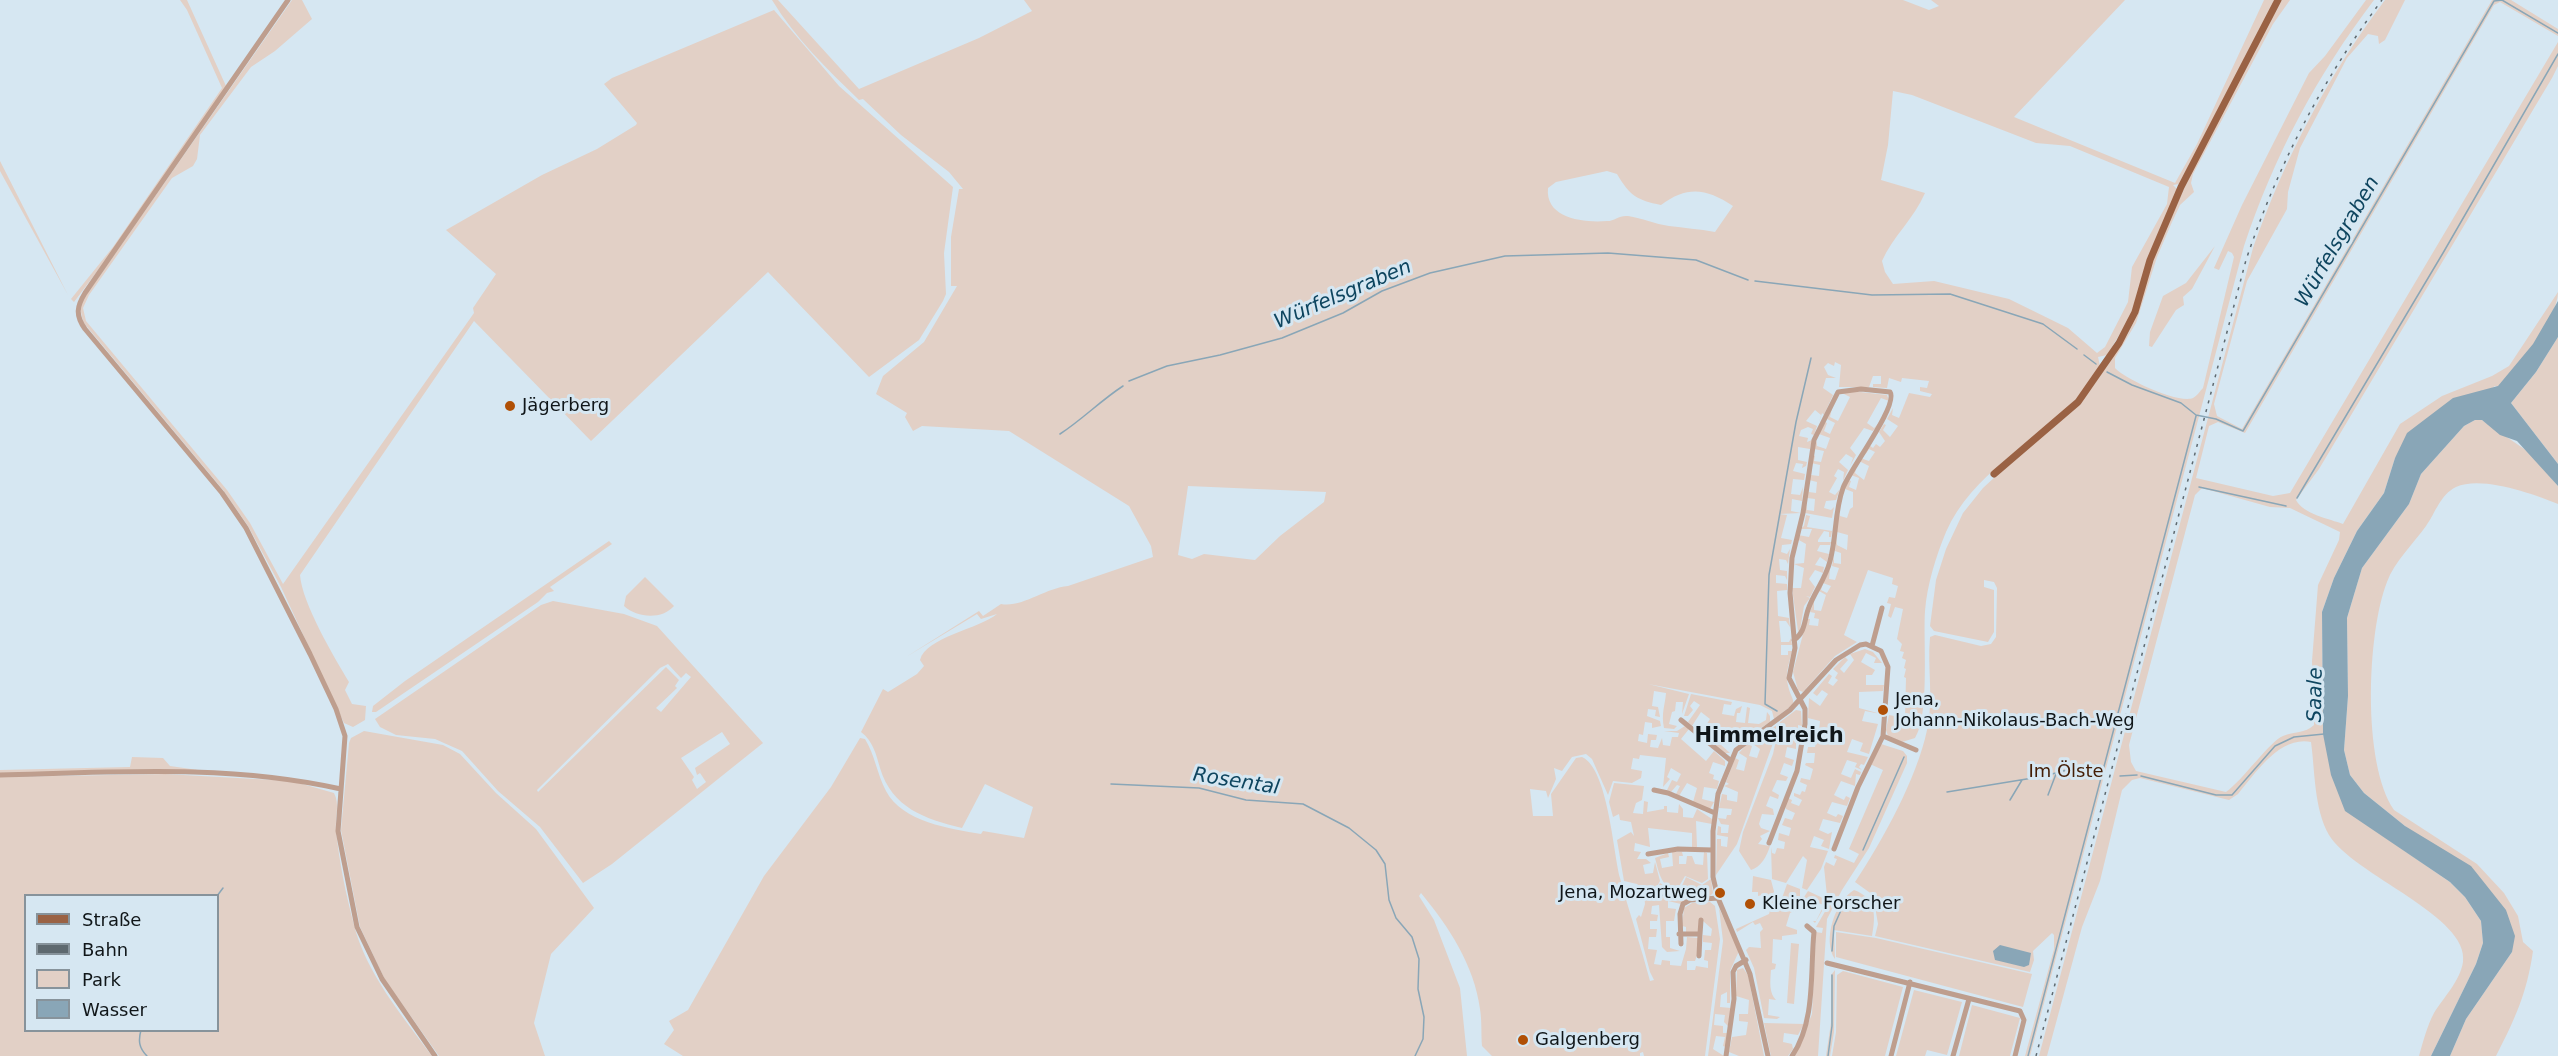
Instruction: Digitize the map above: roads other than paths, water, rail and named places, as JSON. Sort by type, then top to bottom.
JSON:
[{"type":"main road","points":[[1994,474],[2082,397],[2131,321],[2143,282],[2181,187],[2278,0]]},
{"type":"street","points":[[288,0],[85,292],[77,310],[85,328],[222,494],[260,553],[342,725],[346,743],[338,831],[361,939],[402,1012],[435,1056]]},
{"type":"street","points":[[1769,843],[1800,757],[1805,718],[1800,700],[1789,678],[1794,640],[1790,571],[1803,513],[1810,458],[1817,433],[1839,392],[1870,389],[1892,393],[1888,412],[1844,483],[1834,517],[1833,548],[1828,567],[1809,605],[1803,629],[1794,640]]},
{"type":"street","points":[[1872,646],[1882,608]]},
{"type":"street","points":[[1768,1056],[1746,960],[1718,898],[1713,877],[1712,850],[1715,813],[1730,760],[1743,742],[1800,700],[1845,653],[1860,645],[1872,646],[1881,651],[1888,667],[1883,736],[1858,787],[1834,849]]},
{"type":"street","points":[[1681,720],[1730,760]]},
{"type":"street","points":[[1883,736],[1916,750]]},
{"type":"street","points":[[0,776],[165,771],[292,778],[341,789]]},
{"type":"street","points":[[1654,790],[1668,793],[1715,813]]},
{"type":"street","points":[[1648,854],[1678,849],[1712,850]]},
{"type":"street","points":[[1681,944],[1679,934],[1683,904],[1690,900],[1718,898]]},
{"type":"street","points":[[1699,956],[1701,920]]},
{"type":"street","points":[[1792,1056],[1801,1040],[1808,1017],[1814,932],[1807,926]]},
{"type":"street","points":[[1679,934],[1700,934]]},
{"type":"street","points":[[1726,1056],[1734,999],[1733,972],[1736,966],[1746,960]]},
{"type":"street","points":[[1827,963],[1910,982],[2023,1014],[2024,1020],[2015,1056]]},
{"type":"street","points":[[1891,1056],[1910,982]]},
{"type":"street","points":[[1953,1056],[1969,999]]},
{"type":"water","points":[[2558,301],[2558,337],[2536,372],[2511,403],[2558,464],[2558,486],[2517,441],[2500,435],[2482,420],[2475,420],[2464,426],[2421,474],[2409,504],[2362,568],[2347,618],[2348,696],[2344,750],[2350,775],[2364,793],[2405,826],[2471,866],[2506,910],[2515,936],[2512,952],[2466,1019],[2450,1056],[2431,1056],[2476,964],[2483,943],[2481,921],[2465,897],[2450,882],[2345,811],[2331,775],[2323,734],[2322,612],[2334,578],[2357,531],[2384,493],[2395,458],[2407,433],[2453,398],[2498,386],[2533,344]]},
{"type":"water","points":[[2000,945],[2031,953],[2029,965],[2024,967],[1995,960],[1993,951]]},
{"type":"waterway","name":"Würfelsgraben","points":[[2107,372],[2132,385],[2181,403],[2196,415],[2216,419],[2243,431],[2494,1],[2502,0],[2558,33]]},
{"type":"waterway","points":[[2297,498],[2558,54]]},
{"type":"waterway","name":"Würfelsgraben","points":[[1129,381],[1167,366],[1220,355],[1282,338],[1343,313],[1382,291],[1430,273],[1505,256],[1608,253],[1696,260],[1748,280]]},
{"type":"waterway","name":"Würfelsgraben","points":[[1755,281],[1872,295],[1950,294],[2043,324],[2077,349]]},
{"type":"waterway","name":"Würfelsgraben","points":[[2084,355],[2096,364]]},
{"type":"waterway","points":[[1777,711],[1765,704],[1769,575],[1796,422],[1811,358]]},
{"type":"waterway","name":"Würfelsgraben","points":[[1060,434],[1123,386]]},
{"type":"waterway","points":[[2028,1056],[2196,416]]},
{"type":"waterway","points":[[2199,487],[2286,506]]},
{"type":"waterway","points":[[2141,776],[2216,795],[2232,795],[2275,746],[2294,737],[2324,734]]},
{"type":"waterway","points":[[1863,850],[1904,757]]},
{"type":"waterway","points":[[2052,774],[2078,767],[2103,772]]},
{"type":"waterway","points":[[2048,795],[2056,774]]},
{"type":"waterway","points":[[2120,776],[2137,775]]},
{"type":"waterway","points":[[1947,792],[2045,776]]},
{"type":"waterway","points":[[2010,800],[2022,780]]},
{"type":"waterway","name":"Rosental","points":[[1111,784],[1199,788],[1246,800],[1303,804],[1349,828],[1376,850],[1385,864],[1389,900],[1396,918],[1412,937],[1419,959],[1418,989],[1424,1017],[1423,1039],[1415,1056]]},
{"type":"waterway","points":[[1681,892],[1701,887]]},
{"type":"waterway","points":[[218,894],[223,888]]},
{"type":"waterway","points":[[1627,888],[1634,889],[1641,899]]},
{"type":"waterway","points":[[1656,897],[1671,893]]},
{"type":"waterway","points":[[1832,951],[1834,926],[1846,899]]},
{"type":"waterway","points":[[1828,1056],[1832,1026],[1832,975]]},
{"type":"waterway","points":[[141,1032],[140,1044],[147,1056]]},
{"type":"railway","points":[[2036,1056],[2246,260],[2272,191],[2304,124],[2340,61],[2382,0]]},
{"type":"place","name":"Jägerberg","points":[[510,406]]},
{"type":"place","name":"Jena, Johann-Nikolaus-Bach-Weg","points":[[1883,710]]},
{"type":"place","name":"Jena, Mozartweg","points":[[1720,893]]},
{"type":"place","name":"Kleine Forscher","points":[[1750,904]]},
{"type":"place","name":"Galgenberg","points":[[1523,1040]]},
{"type":"district","name":"Himmelreich","points":[[1769,737]]},
{"type":"water label","name":"Saale","points":[[2316,695]]},
{"type":"park label","name":"Im Ölste","points":[[2066,772]]}]
